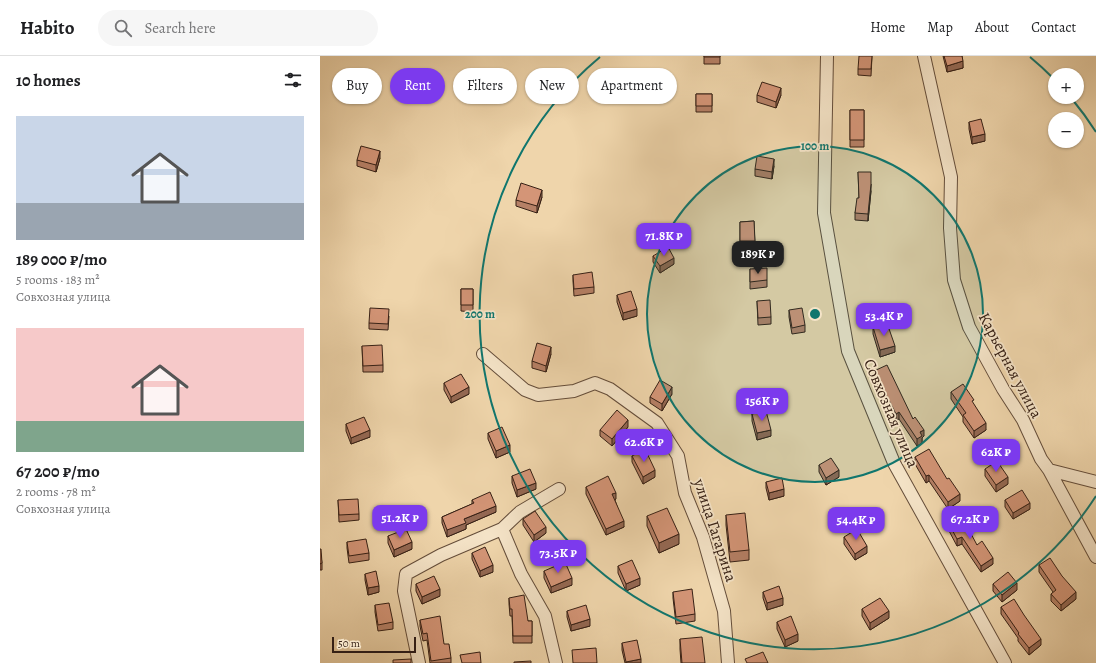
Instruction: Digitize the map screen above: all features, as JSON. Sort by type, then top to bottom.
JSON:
[{"type":"street","name":"Совхозная улица","points":[[827,56],[824,213],[848,351],[894,463],[1005,663]]},
{"type":"street","name":"Карьерная улица","points":[[924,56],[951,177],[950,228],[954,280],[969,327],[1003,389],[1023,420],[1041,459],[1049,470],[1096,557]]},
{"type":"street","name":"улица Гагарина","points":[[483,354],[525,390],[538,395],[574,391],[595,383],[610,389],[657,423],[678,456],[684,493],[703,537],[717,584],[724,611],[728,663]]},
{"type":"street","points":[[1049,470],[1096,482]]},
{"type":"street","points":[[419,663],[404,591],[406,574],[441,555],[502,529],[520,512],[559,490]]},
{"type":"street","points":[[502,529],[522,574],[545,616],[556,663]]},
{"type":"building","points":[[720,56],[720,57],[704,57]]},
{"type":"building","points":[[859,56],[872,56],[871,69],[858,69]]},
{"type":"building","points":[[944,56],[962,56],[963,61],[947,66]]},
{"type":"building","points":[[762,82],[781,88],[776,102],[757,95]]},
{"type":"building","points":[[696,94],[712,94],[712,106],[696,106]]},
{"type":"building","points":[[850,110],[864,110],[864,140],[850,140]]},
{"type":"building","points":[[981,119],[985,134],[972,137],[969,122]]},
{"type":"building","points":[[361,146],[380,151],[376,165],[357,160]]},
{"type":"building","points":[[757,156],[774,159],[772,172],[755,169]]},
{"type":"building","points":[[858,172],[871,172],[868,214],[855,213],[857,198],[859,198]]},
{"type":"building","points":[[521,183],[542,190],[537,206],[516,200]]},
{"type":"building","points":[[754,221],[755,241],[740,241],[740,222]]},
{"type":"building","points":[[668,247],[674,258],[660,266],[653,256]]},
{"type":"building","points":[[767,268],[767,280],[750,282],[750,269]]},
{"type":"building","points":[[592,272],[594,287],[574,289],[573,275]]},
{"type":"building","points":[[461,289],[473,289],[473,305],[461,305]]},
{"type":"building","points":[[631,291],[637,309],[623,313],[617,295]]},
{"type":"building","points":[[770,300],[771,317],[758,318],[757,301]]},
{"type":"building","points":[[370,308],[389,309],[388,324],[369,323]]},
{"type":"building","points":[[802,308],[805,325],[792,328],[789,310]]},
{"type":"building","points":[[887,323],[895,346],[880,350],[873,327]]},
{"type":"building","points":[[537,343],[551,347],[546,366],[532,361]]},
{"type":"building","points":[[382,345],[383,365],[363,366],[362,346]]},
{"type":"building","points":[[887,365],[913,419],[915,417],[924,430],[920,432],[922,436],[917,439],[899,412],[896,414],[874,371]]},
{"type":"building","points":[[461,374],[469,387],[451,397],[444,383]]},
{"type":"building","points":[[660,380],[672,387],[662,404],[650,397]]},
{"type":"building","points":[[963,384],[974,400],[972,401],[986,423],[974,431],[963,415],[966,413],[951,392]]},
{"type":"building","points":[[617,410],[628,420],[612,439],[600,430]]},
{"type":"building","points":[[766,411],[771,430],[757,433],[752,414]]},
{"type":"building","points":[[364,417],[370,430],[351,438],[346,424]]},
{"type":"building","points":[[502,427],[510,445],[496,451],[488,433]]},
{"type":"building","points":[[645,449],[655,470],[643,477],[632,456]]},
{"type":"building","points":[[929,449],[947,479],[949,478],[960,494],[948,502],[929,475],[926,476],[915,457]]},
{"type":"building","points":[[831,458],[839,470],[826,478],[819,465]]},
{"type":"building","points":[[997,461],[1008,477],[996,485],[985,469]]},
{"type":"building","points":[[530,469],[536,483],[517,490],[512,476]]},
{"type":"building","points":[[608,476],[616,493],[612,494],[624,521],[606,529],[586,487]]},
{"type":"building","points":[[782,478],[784,489],[769,493],[766,482]]},
{"type":"building","points":[[1022,490],[1030,503],[1013,513],[1005,500]]},
{"type":"building","points":[[490,492],[496,506],[464,519],[466,523],[447,530],[442,517],[474,503],[472,500]]},
{"type":"building","points":[[358,499],[359,514],[339,515],[338,500]]},
{"type":"building","points":[[667,508],[679,534],[659,543],[647,516]]},
{"type":"building","points":[[535,511],[546,527],[534,535],[523,519]]},
{"type":"building","points":[[745,513],[749,550],[730,552],[726,515]]},
{"type":"building","points":[[961,515],[977,545],[982,541],[993,558],[981,566],[962,537],[957,539],[948,522]]},
{"type":"building","points":[[406,529],[412,542],[394,550],[388,536]]},
{"type":"building","points":[[857,529],[867,546],[855,554],[844,537]]},
{"type":"building","points":[[366,539],[369,553],[349,556],[347,542]]},
{"type":"building","points":[[485,547],[493,565],[480,571],[472,553]]},
{"type":"building","points":[[320,549],[322,563],[320,564]]},
{"type":"building","points":[[1050,558],[1062,576],[1076,592],[1061,605],[1051,594],[1056,590],[1039,565]]},
{"type":"building","points":[[632,560],[640,578],[626,584],[618,566]]},
{"type":"building","points":[[565,562],[572,578],[551,587],[544,571]]},
{"type":"building","points":[[376,571],[379,586],[368,588],[365,574]]},
{"type":"building","points":[[1008,572],[1017,583],[1002,595],[993,584]]},
{"type":"building","points":[[434,576],[440,589],[422,597],[416,584]]},
{"type":"building","points":[[779,586],[783,598],[767,603],[763,592]]},
{"type":"building","points":[[692,589],[695,614],[676,617],[673,592]]},
{"type":"building","points":[[524,595],[528,621],[532,621],[532,636],[513,636],[512,609],[510,609],[509,598]]},
{"type":"building","points":[[880,598],[889,611],[870,623],[862,609]]},
{"type":"building","points":[[1014,599],[1041,639],[1029,648],[1001,607]]},
{"type":"building","points":[[389,603],[393,622],[378,625],[375,605]]},
{"type":"building","points":[[586,605],[590,619],[571,625],[567,611]]},
{"type":"building","points":[[440,616],[444,644],[449,644],[451,658],[431,661],[427,633],[423,634],[420,620]]},
{"type":"building","points":[[791,616],[798,634],[785,640],[777,622]]},
{"type":"building","points":[[702,637],[705,663],[682,663],[680,639]]},
{"type":"building","points":[[637,640],[641,659],[626,662],[622,643]]},
{"type":"building","points":[[596,648],[597,663],[573,663],[572,650]]},
{"type":"building","points":[[480,652],[481,663],[462,663],[460,655]]},
{"type":"building","points":[[763,652],[768,663],[747,663],[745,659]]},
{"type":"building","points":[[411,659],[411,663],[393,663],[393,660]]},
{"type":"building","points":[[531,661],[531,663],[514,663],[514,662]]}]
